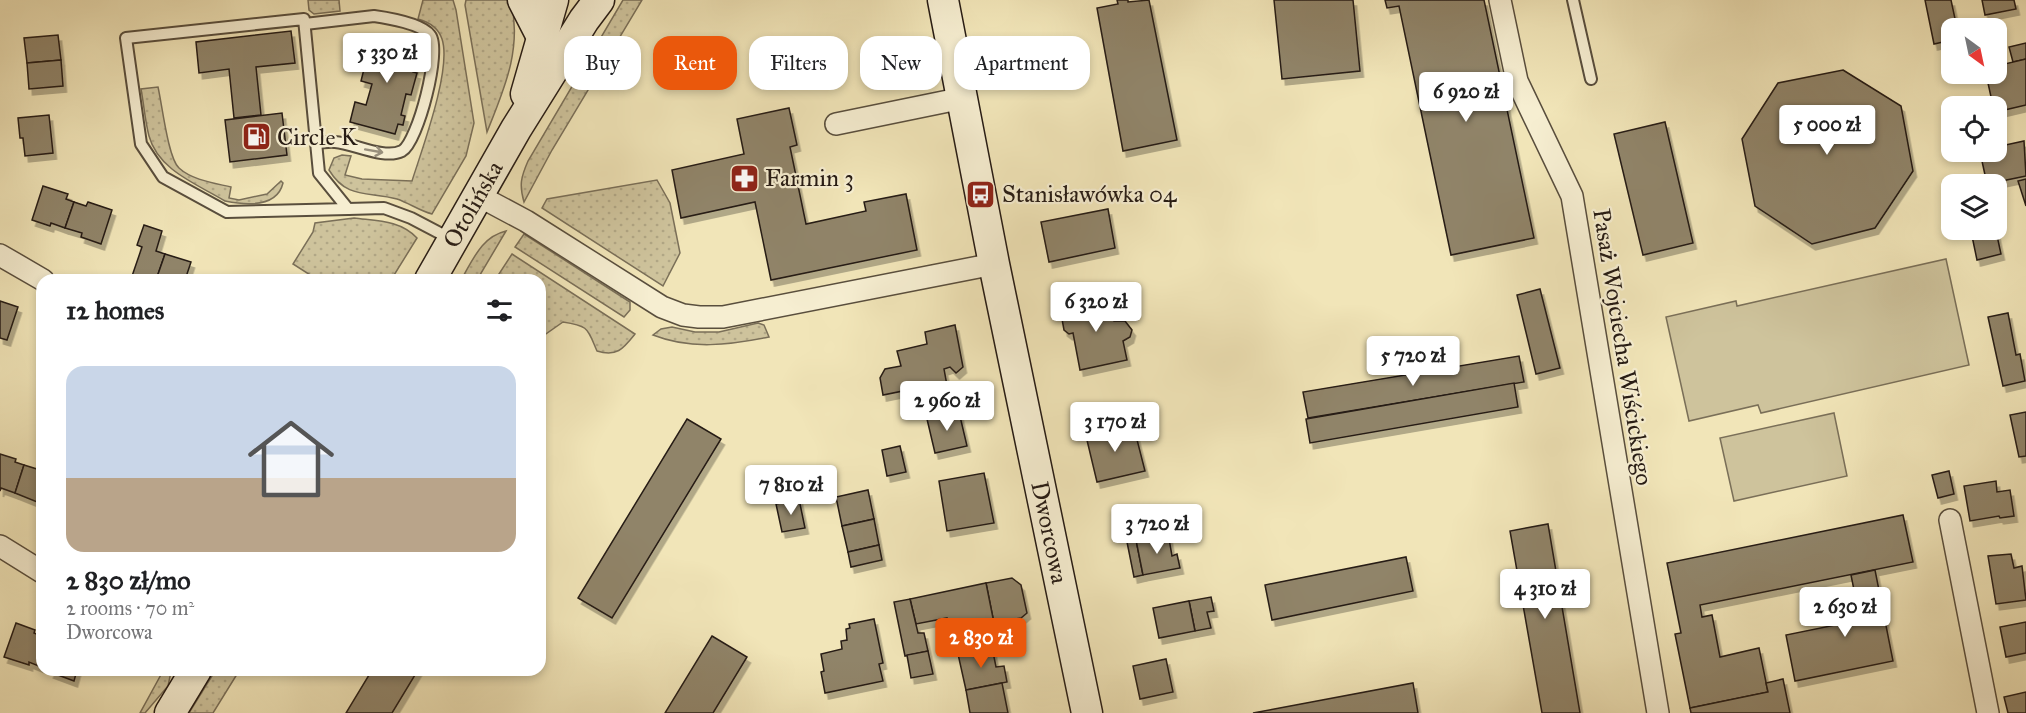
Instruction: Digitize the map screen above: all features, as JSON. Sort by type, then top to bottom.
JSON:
[{"type":"street","points":[[523,0],[542,37]]},
{"type":"street","name":"Otolińska","points":[[516,129],[553,0]]},
{"type":"street","name":"Dworcowa","points":[[943,0],[994,264],[1087,713]]},
{"type":"street","name":"Pasaż Wojciecha Wiścickiego","points":[[1500,0],[1517,81],[1572,196],[1658,713]]},
{"type":"street","name":"Otolińska","points":[[434,274],[516,129],[591,7]]},
{"type":"street","points":[[836,124],[963,98]]},
{"type":"street","points":[[479,196],[526,221],[662,307],[683,315],[699,317],[748,313],[994,264]]},
{"type":"street","points":[[0,255],[36,276]]},
{"type":"street","points":[[1950,520],[1988,713]]},
{"type":"street","points":[[0,546],[36,568]]},
{"type":"street","points":[[170,713],[192,676]]},
{"type":"lane","points":[[1573,0],[1590,80]]},
{"type":"lane","points":[[304,24],[363,17],[384,17],[424,30],[432,38],[434,46],[432,69],[413,139],[404,150],[389,153],[335,142],[316,143]]},
{"type":"lane","points":[[348,209],[319,173],[304,19],[126,38],[141,144],[163,177],[227,212],[348,209],[384,208],[411,218],[454,241]]},
{"type":"shaded area","points":[[308,0],[339,0],[340,11],[314,14],[309,10]]},
{"type":"shaded area","points":[[423,0],[453,0],[474,123],[466,156],[432,214],[397,199],[351,190],[336,180],[329,170],[334,158],[342,155],[351,156],[345,175],[362,179],[412,181],[429,130],[443,69],[444,52],[438,31],[429,23],[418,19]]},
{"type":"shaded area","points":[[466,0],[511,0],[514,18],[510,68],[487,132],[465,5]]},
{"type":"shaded area","points":[[623,0],[642,0],[620,36],[602,36]]},
{"type":"shaded area","points":[[158,87],[172,154],[179,168],[197,178],[231,187],[229,198],[239,200],[267,194],[281,181],[283,183],[280,191],[267,201],[259,203],[225,201],[170,167],[154,148],[146,125],[141,89]]},
{"type":"shaded area","points":[[570,90],[588,90],[524,202],[522,181],[528,161]]},
{"type":"shaded area","points":[[657,180],[670,203],[680,253],[663,286],[542,208],[547,199]]},
{"type":"shaded area","points":[[354,218],[380,221],[403,228],[417,238],[395,274],[309,274],[293,264],[313,232],[315,223]]},
{"type":"shaded area","points":[[506,231],[481,274],[464,274],[484,244],[497,234]]},
{"type":"shaded area","points":[[524,234],[630,302],[630,310],[624,317],[515,247]]},
{"type":"shaded area","points":[[512,254],[543,274],[499,274]]},
{"type":"shaded area","points":[[1946,259],[1969,365],[1761,413],[1758,405],[1689,421],[1666,317],[1736,301],[1737,306]]},
{"type":"shaded area","points":[[546,276],[635,334],[623,348],[615,352],[604,353],[597,351],[586,329],[563,322],[546,334]]},
{"type":"shaded area","points":[[758,323],[764,325],[769,337],[710,345],[682,343],[653,335],[661,329],[672,327],[695,332],[719,332]]},
{"type":"shaded area","points":[[1834,413],[1847,476],[1734,501],[1720,438]]},
{"type":"shaded area","points":[[160,676],[170,676],[168,686],[145,713],[140,713]]},
{"type":"shaded area","points":[[212,676],[236,676],[213,713],[189,713]]},
{"type":"building","points":[[1117,0],[1128,0],[1128,2],[1149,0],[1177,140],[1123,151],[1097,8],[1118,4]]},
{"type":"building","points":[[1274,0],[1353,0],[1360,71],[1282,79]]},
{"type":"building","points":[[1385,0],[1484,0],[1534,238],[1451,255],[1399,6],[1387,8]]},
{"type":"building","points":[[1925,0],[1951,0],[1955,18],[1941,18],[1941,42],[1934,44]]},
{"type":"building","points":[[1982,0],[2014,0],[2016,9],[1985,15]]},
{"type":"building","points":[[291,31],[295,63],[256,67],[261,115],[234,118],[229,69],[199,73],[196,42]]},
{"type":"building","points":[[58,35],[61,60],[27,63],[24,38]]},
{"type":"building","points":[[372,37],[396,43],[398,37],[421,43],[413,72],[417,73],[411,95],[406,94],[401,115],[405,116],[403,125],[398,124],[395,134],[350,122],[355,102],[366,105],[372,84],[361,81]]},
{"type":"building","points":[[2026,43],[2026,59],[2013,62],[2009,47]]},
{"type":"building","points":[[2026,59],[2026,105],[2007,109],[2007,96],[1991,96],[1988,84],[2007,84],[2007,63]]},
{"type":"building","points":[[61,60],[63,86],[29,89],[27,63]]},
{"type":"building","points":[[1843,70],[1901,106],[1913,171],[1875,228],[1812,244],[1755,206],[1742,139],[1778,83]]},
{"type":"building","points":[[789,108],[797,145],[790,147],[806,224],[866,211],[864,202],[906,194],[917,250],[771,280],[755,202],[681,218],[672,170],[744,154],[737,119]]},
{"type":"building","name":"Circle K","points":[[282,113],[287,155],[230,162],[225,120]]},
{"type":"building","points":[[49,115],[53,153],[25,156],[18,118]]},
{"type":"building","points":[[1665,122],[1693,243],[1643,255],[1614,134]]},
{"type":"building","points":[[2024,141],[2026,176],[2007,180],[2007,174],[1985,174],[1982,162],[2007,162],[2007,145]]},
{"type":"building","points":[[2026,179],[2026,206],[2018,181]]},
{"type":"building","points":[[43,186],[68,194],[66,199],[74,202],[65,228],[32,220]]},
{"type":"building","points":[[74,202],[86,206],[88,202],[112,210],[101,244],[81,237],[82,233],[65,228]]},
{"type":"building","points":[[1108,209],[1115,248],[1049,262],[1041,222]]},
{"type":"building","points":[[144,225],[162,231],[156,251],[165,254],[158,274],[133,274],[142,247],[137,245]]},
{"type":"building","points":[[1973,240],[1998,240],[2001,254],[1977,260]]},
{"type":"building","points":[[165,254],[191,262],[187,274],[158,274]]},
{"type":"building","points":[[1540,289],[1560,368],[1536,374],[1517,295]]},
{"type":"building","points":[[1109,298],[1114,321],[1125,321],[1132,330],[1130,337],[1123,341],[1127,360],[1080,370],[1073,333],[1069,334],[1064,330],[1060,308]]},
{"type":"building","points":[[0,301],[18,307],[7,340],[0,338]]},
{"type":"building","points":[[2008,313],[2016,355],[2020,354],[2025,381],[2003,386],[1988,317]]},
{"type":"building","points":[[955,325],[963,367],[956,373],[950,367],[944,369],[948,391],[910,399],[908,390],[883,395],[880,378],[885,369],[901,366],[897,351],[927,344],[925,332]]},
{"type":"building","points":[[1519,356],[1524,382],[1308,418],[1303,392]]},
{"type":"building","points":[[1514,383],[1518,407],[1310,443],[1306,419]]},
{"type":"building","points":[[959,412],[967,446],[935,453],[927,419]]},
{"type":"building","points":[[2026,412],[2026,456],[2019,457],[2010,415]]},
{"type":"building","points":[[687,419],[721,439],[612,618],[578,598]]},
{"type":"building","points":[[1133,424],[1145,471],[1097,482],[1086,436]]},
{"type":"building","points":[[900,446],[906,472],[887,476],[882,450]]},
{"type":"building","points":[[0,454],[16,459],[15,462],[24,465],[15,493],[1,488],[0,491]]},
{"type":"building","points":[[24,465],[36,469],[36,502],[15,493]]},
{"type":"building","points":[[1949,471],[1954,494],[1938,498],[1932,475]]},
{"type":"building","points":[[984,473],[994,523],[947,531],[939,481]]},
{"type":"building","points":[[1996,481],[1997,492],[2010,490],[2014,516],[1970,521],[1964,486]]},
{"type":"building","points":[[868,490],[874,519],[842,526],[836,497]]},
{"type":"building","points":[[799,499],[805,528],[782,532],[776,504]]},
{"type":"building","points":[[1903,515],[1913,562],[1700,605],[1702,617],[1712,615],[1720,657],[1759,648],[1768,692],[1690,708],[1675,634],[1681,633],[1667,563]]},
{"type":"building","points":[[874,519],[879,545],[848,552],[842,526]]},
{"type":"building","points":[[1164,519],[1168,533],[1136,540],[1143,575],[1134,577],[1124,527]]},
{"type":"building","points":[[1548,524],[1580,713],[1542,713],[1510,531]]},
{"type":"building","points":[[1168,533],[1172,556],[1177,554],[1180,568],[1143,575],[1136,540]]},
{"type":"building","points":[[879,545],[882,560],[851,567],[848,552]]},
{"type":"building","points":[[2011,554],[2014,568],[2022,566],[2026,600],[1996,604],[1988,556]]},
{"type":"building","points":[[1406,557],[1413,591],[1272,620],[1265,585]]},
{"type":"building","points":[[1875,570],[1893,661],[1795,681],[1786,635],[1860,620],[1851,575]]},
{"type":"building","points":[[1012,578],[1021,585],[1027,613],[1021,618],[994,623],[986,583]]},
{"type":"building","points":[[986,583],[994,623],[950,633],[949,630],[942,632],[941,626],[948,624],[947,618],[916,624],[910,599]]},
{"type":"building","points":[[1211,597],[1214,611],[1207,612],[1211,628],[1195,631],[1189,601]]},
{"type":"building","points":[[910,599],[918,633],[924,633],[928,651],[905,656],[894,602]]},
{"type":"building","points":[[1189,601],[1195,631],[1159,638],[1153,608]]},
{"type":"building","points":[[874,619],[883,663],[879,664],[883,681],[825,693],[821,672],[824,671],[821,654],[842,649],[841,641],[847,640],[846,629],[850,628],[849,624]]},
{"type":"building","points":[[2026,622],[2026,653],[2006,657],[2000,627]]},
{"type":"building","points":[[16,623],[35,630],[36,665],[4,657]]},
{"type":"building","points":[[712,636],[747,657],[713,713],[665,713]]},
{"type":"building","points":[[992,647],[996,667],[1004,666],[1007,682],[966,690],[958,654]]},
{"type":"building","points":[[928,651],[933,674],[911,678],[907,655]]},
{"type":"building","points":[[1166,659],[1173,692],[1140,699],[1133,666]]},
{"type":"building","points":[[61,676],[75,676],[74,681]]},
{"type":"building","points":[[368,676],[414,676],[392,713],[346,713]]},
{"type":"building","points":[[1783,679],[1790,713],[1691,713],[1690,708],[1768,692],[1766,683]]},
{"type":"building","points":[[1002,683],[1008,713],[970,713],[966,690]]},
{"type":"building","points":[[1413,683],[1418,713],[1253,713]]},
{"type":"building","points":[[2026,692],[2026,713],[2008,713],[2004,697]]},
{"type":"place","name":"Circle K","points":[[256,137]]},
{"type":"place","name":"Farmin 3","points":[[744,178]]},
{"type":"place","name":"Stanisławówka 04","points":[[981,194]]}]
